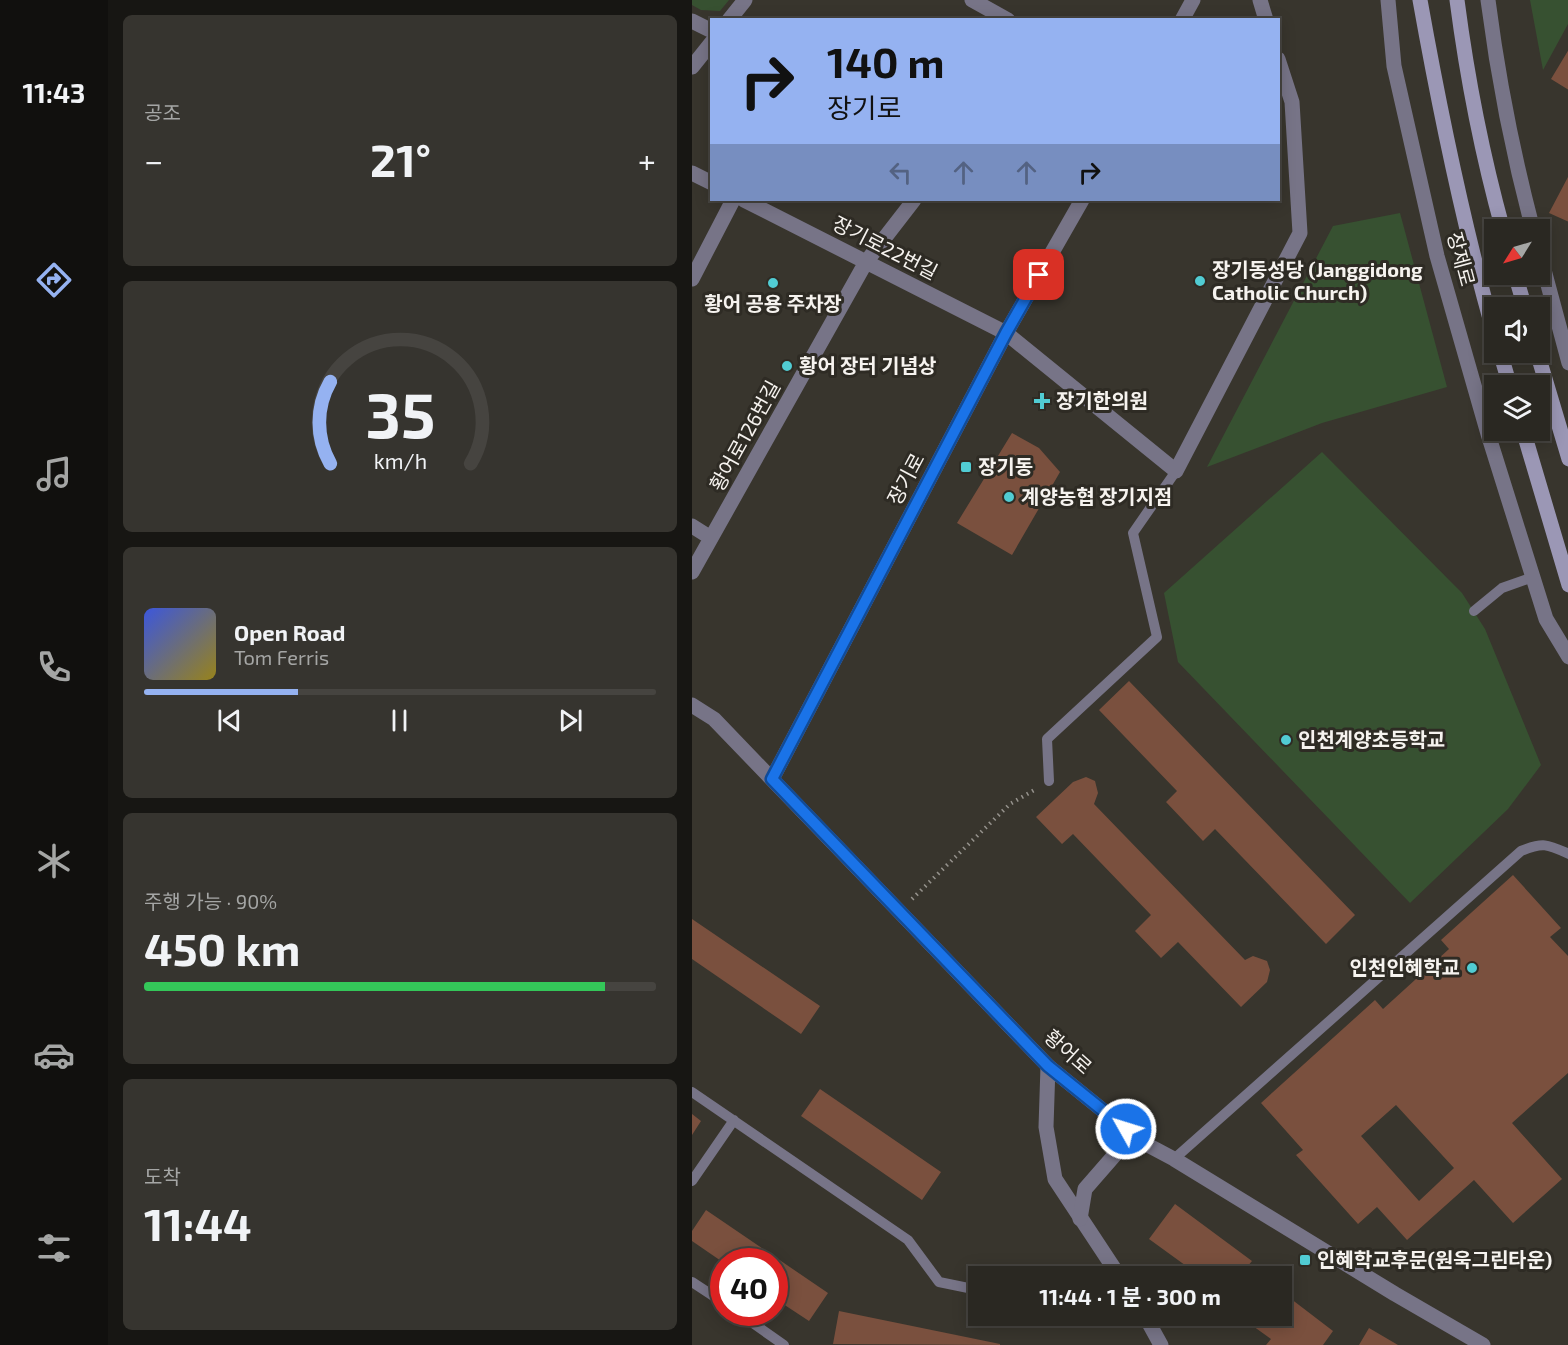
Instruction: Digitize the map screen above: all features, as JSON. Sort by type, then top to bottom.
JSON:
[{"type":"main road","name":"장제로","points":[[1420,0],[1440,113],[1484,298]]},
{"type":"main road","points":[[1457,0],[1489,178],[1500,219]]},
{"type":"main road","points":[[1540,363],[1568,459]]},
{"type":"main road","points":[[1526,441],[1568,585]]},
{"type":"street","points":[[730,18],[744,0]]},
{"type":"street","points":[[972,0],[1004,18]]},
{"type":"street","points":[[1183,18],[1193,0]]},
{"type":"street","points":[[1260,0],[1265,18]]},
{"type":"street","name":"장제로","points":[[1388,0],[1394,66],[1437,256],[1488,434],[1546,619],[1568,657]]},
{"type":"street","points":[[1488,0],[1497,68],[1518,173],[1530,219]]},
{"type":"street","points":[[692,21],[710,30]]},
{"type":"street","points":[[692,67],[710,44]]},
{"type":"street","points":[[1176,471],[1300,233],[1292,102],[1280,65]]},
{"type":"street","points":[[692,173],[710,182]]},
{"type":"street","points":[[692,279],[732,201]]},
{"type":"street","name":"장기로22번길","points":[[746,201],[1006,333],[1176,471]]},
{"type":"street","name":"황어로126번길","points":[[692,572],[866,262],[913,201]]},
{"type":"street","name":"장기로","points":[[772,779],[1006,333],[1081,201]]},
{"type":"street","points":[[1548,285],[1568,363]]},
{"type":"street","points":[[692,526],[711,538]]},
{"type":"street","name":"황어로","points":[[692,705],[714,720],[1048,1066],[1142,1142],[1483,1345]]},
{"type":"street","points":[[1048,1066],[1046,1127],[1055,1179],[1112,1266]]},
{"type":"street","points":[[1080,1218],[1085,1189],[1119,1150],[1142,1142]]},
{"type":"street","points":[[1150,1326],[1161,1345]]},
{"type":"lane","points":[[1049,781],[1047,739],[1157,637],[1133,533],[1176,471]]},
{"type":"lane","points":[[1474,611],[1502,588],[1533,578]]},
{"type":"lane","points":[[1174,1159],[1521,851],[1539,844],[1554,847],[1568,854]]},
{"type":"lane","points":[[692,1092],[908,1240],[939,1282],[968,1288]]},
{"type":"lane","points":[[692,1181],[734,1120]]},
{"type":"lane","points":[[692,1282],[710,1294]]},
{"type":"lane","points":[[757,1326],[784,1345]]},
{"type":"path","points":[[899,912],[1010,804],[1049,781]]},
{"type":"green space","points":[[692,0],[729,0],[720,11],[701,10],[692,5]]},
{"type":"green space","points":[[1530,0],[1568,0],[1568,24],[1543,70]]},
{"type":"green space","points":[[1400,213],[1447,387],[1322,423],[1207,467],[1333,226]]},
{"type":"green space","points":[[1322,452],[1462,593],[1485,629],[1541,765],[1508,809],[1410,903],[1178,662],[1164,593]]},
{"type":"building","points":[[1569,49],[1569,90],[1551,79]]},
{"type":"building","points":[[1569,175],[1569,222],[1549,213]]},
{"type":"building","name":"계양농협 장기지점","points":[[1012,433],[1039,448],[1060,472],[1012,555],[957,523]]},
{"type":"building","points":[[1129,681],[1355,915],[1326,944],[1215,829],[1203,841],[1166,802],[1177,791],[1099,710]]},
{"type":"building","points":[[1086,777],[1095,781],[1098,793],[1094,804],[1245,960],[1253,956],[1267,961],[1270,970],[1267,982],[1241,1007],[1178,942],[1161,958],[1135,931],[1151,915],[1073,834],[1062,844],[1036,817],[1073,782]]},
{"type":"building","points":[[1513,875],[1561,928],[1550,937],[1569,957],[1569,1072],[1512,1123],[1562,1179],[1513,1223],[1474,1180],[1407,1240],[1377,1207],[1358,1224],[1296,1155],[1303,1150],[1261,1103],[1375,1000],[1383,1009],[1449,949],[1441,940]],"holes":[[[1396,1105],[1454,1168],[1419,1201],[1361,1136]]]},
{"type":"building","points":[[692,919],[820,1006],[801,1034],[692,959]]},
{"type":"building","points":[[820,1089],[941,1172],[922,1200],[801,1116]]},
{"type":"building","points":[[692,1114],[701,1121],[692,1135]]},
{"type":"building","points":[[1175,1204],[1252,1261],[1248,1266],[1186,1266],[1149,1239]]},
{"type":"building","points":[[706,1210],[762,1248],[710,1248],[710,1253],[692,1241],[692,1231]]},
{"type":"building","points":[[788,1266],[828,1293],[809,1321],[788,1307]]},
{"type":"building","points":[[1292,1300],[1333,1331],[1323,1345],[1266,1345],[1271,1339],[1253,1326],[1292,1326]]},
{"type":"building","points":[[839,1311],[1000,1344],[1000,1345],[833,1344]]},
{"type":"building","points":[[1369,1328],[1398,1345],[1359,1345]]},
{"type":"place","name":"장기동성당 (Janggidong Catholic Church)","points":[[1200,281]]},
{"type":"place","name":"황어 공용 주차장","points":[[773,283]]},
{"type":"place","name":"황어 장터 기념상","points":[[787,366]]},
{"type":"place","name":"장기한의원","points":[[1042,401]]},
{"type":"place","name":"장기동","points":[[966,467]]},
{"type":"place","name":"계양농협 장기지점","points":[[1009,497]]},
{"type":"place","name":"인천계양초등학교","points":[[1286,740]]},
{"type":"place","name":"인천인혜학교","points":[[1472,968]]},
{"type":"place","name":"인혜학교후문(원욱그린타운)","points":[[1305,1260]]},
{"type":"route","points":[[1039,275],[1006,333],[772,779],[1048,1066],[1126,1129]]}]
